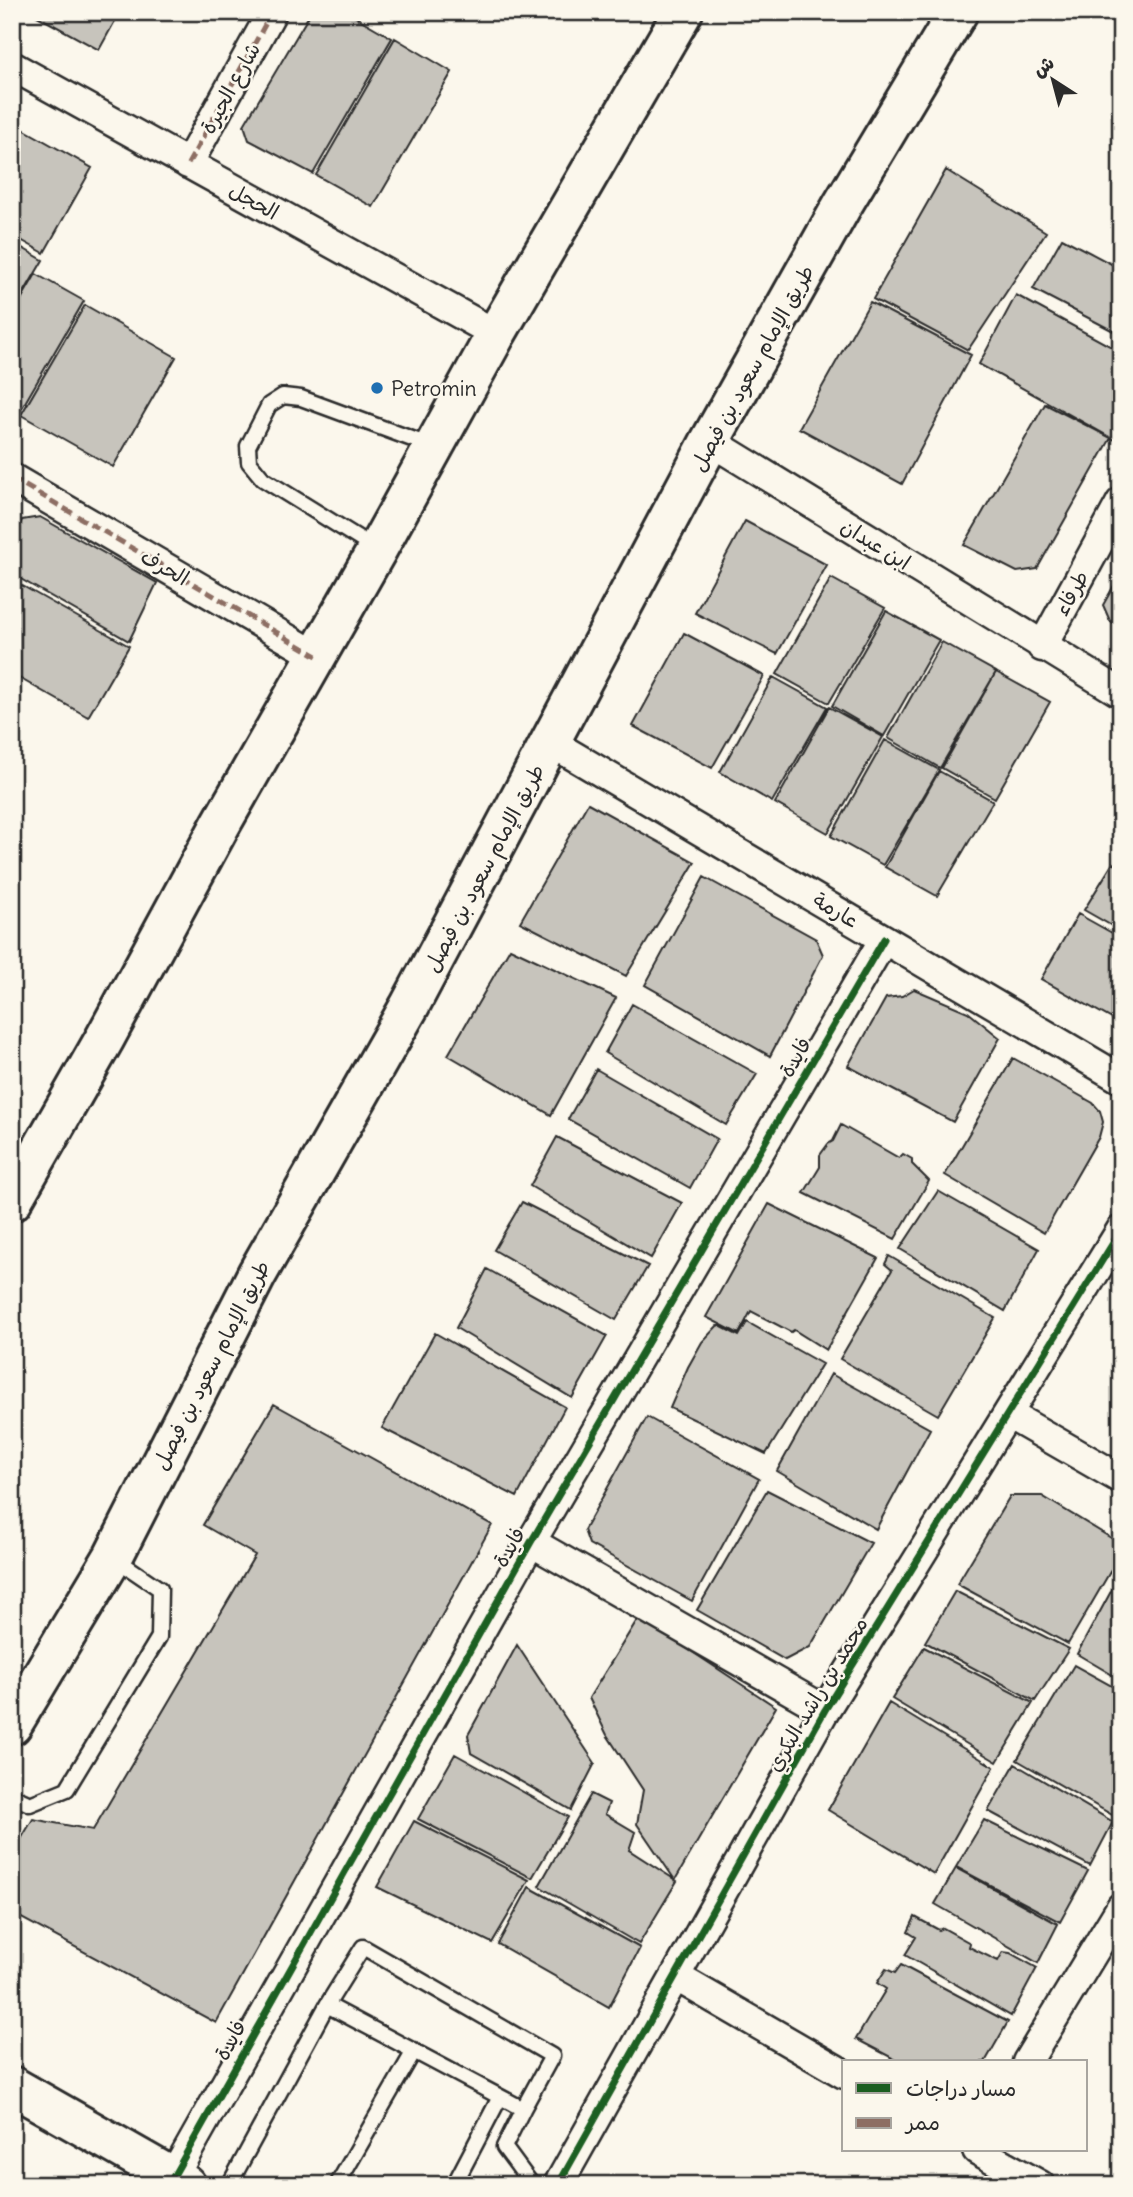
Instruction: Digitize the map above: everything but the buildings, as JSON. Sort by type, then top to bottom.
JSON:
[{"type":"main road","points":[[12,1201],[496,334],[683,12]]},
{"type":"main road","name":"طريق الإمام سعود بن فيصل","points":[[12,1724],[113,1557],[257,1274],[409,1007],[710,442],[843,204],[958,12]]},
{"type":"main road","points":[[14,2088],[179,2181]]},
{"type":"street","name":"شارع الجيرة","points":[[187,164],[272,12]]},
{"type":"street","name":"الحجل","points":[[12,66],[496,334]]},
{"type":"street","name":"ابن عبدان","points":[[710,442],[1121,693]]},
{"type":"street","name":"الحرف","points":[[12,478],[317,656]]},
{"type":"street","name":"طرفاء","points":[[1042,647],[1121,502]]},
{"type":"street","name":"عارمة","points":[[550,742],[1121,1079]]},
{"type":"street","name":"فايدة","points":[[179,2181],[531,1542],[884,939]]},
{"type":"street","name":"محمد بن راشد البكري","points":[[558,2185],[825,1710],[1121,1230]]},
{"type":"street","points":[[1008,1414],[1121,1479]]},
{"type":"street","points":[[531,1542],[825,1710]]},
{"type":"street","points":[[1028,2060],[1121,1907]]},
{"type":"street","points":[[675,1976],[842,2073]]},
{"type":"street","points":[[981,2152],[1040,2185]]},
{"type":"lane","points":[[377,550],[263,479],[249,462],[248,446],[269,405],[283,396],[301,398],[434,447]]},
{"type":"lane","points":[[12,1796],[30,1804],[67,1789],[159,1637],[160,1589],[113,1557]]},
{"type":"lane","points":[[229,2185],[327,2006],[363,1947],[552,2056],[504,2147],[532,2185]]},
{"type":"lane","points":[[327,2006],[523,2109]]},
{"type":"lane","points":[[337,2185],[414,2051]]},
{"type":"lane","points":[[454,2185],[500,2097]]},
{"type":"marked path","points":[[188,164],[272,12]]},
{"type":"marked path","points":[[12,478],[317,656]]},
{"type":"cycle path","points":[[173,2177],[531,1542],[884,939]]},
{"type":"cycle path","points":[[558,2185],[825,1710],[1121,1230]]},
{"type":"place","name":"Petromin","points":[[377,388]]}]
